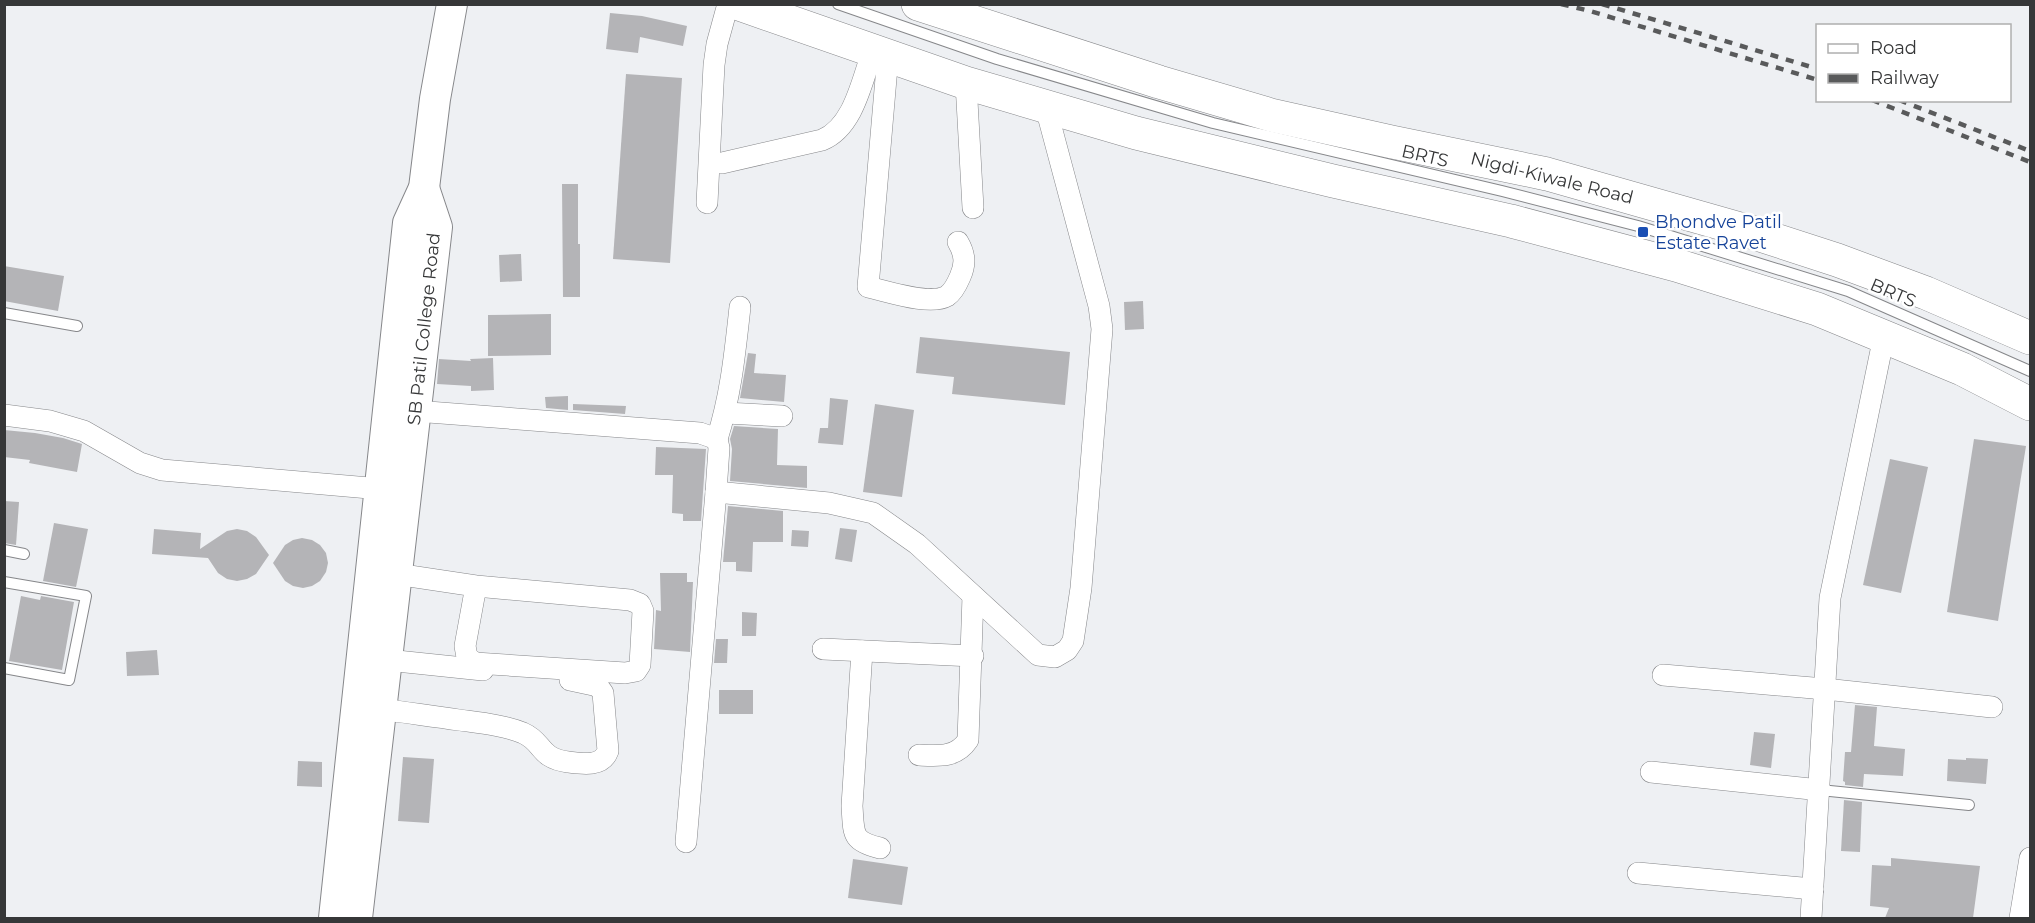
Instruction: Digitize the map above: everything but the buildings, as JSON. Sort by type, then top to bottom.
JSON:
[{"type":"main road","points":[[739,4],[1046,108],[1136,133],[1511,221],[1676,264],[1817,309],[1962,369],[2031,404]]},
{"type":"main road","name":"Nigdi-Kiwale Road","points":[[918,4],[1159,82],[1271,115],[1547,174],[1656,204],[1837,260],[1926,293],[2031,338]]},
{"type":"street","points":[[424,188],[435,99],[452,4]]},
{"type":"street","points":[[707,203],[714,65],[728,4]]},
{"type":"street","points":[[722,163],[832,136],[846,120],[880,53]]},
{"type":"street","points":[[880,53],[868,286],[924,299],[941,299],[949,295],[956,287],[964,269],[964,253],[958,242]]},
{"type":"street","points":[[966,82],[973,208]]},
{"type":"street","points":[[716,492],[829,502],[873,513],[917,544],[1038,655],[1055,657],[1068,651],[1073,640],[1082,576],[1102,329],[1099,306],[1046,108]]},
{"type":"street","name":"SB Patil College Road","points":[[357,918],[437,227],[424,188]]},
{"type":"street","name":"SB Patil College Road","points":[[334,918],[408,223],[424,188]]},
{"type":"street","points":[[686,842],[716,492],[719,448],[717,439],[732,385],[740,307]]},
{"type":"street","points":[[1811,918],[1830,598],[1884,336]]},
{"type":"street","points":[[415,411],[700,433],[717,439]]},
{"type":"street","points":[[726,413],[782,416]]},
{"type":"street","points":[[4,414],[50,421],[84,431],[140,463],[162,470],[381,489]]},
{"type":"street","points":[[396,574],[476,586],[630,600],[640,604],[643,611],[640,665],[636,671],[626,673],[475,663],[467,657],[465,646],[476,586]]},
{"type":"street","points":[[919,755],[944,756],[962,749],[968,740],[974,597]]},
{"type":"street","points":[[823,649],[973,656]]},
{"type":"street","points":[[862,651],[852,806],[853,822],[856,836],[860,841],[880,848]]},
{"type":"street","points":[[381,709],[501,726],[526,734],[536,741],[543,753],[569,763],[596,763],[605,758],[608,751],[603,693],[598,686],[588,682],[387,660]]},
{"type":"street","points":[[1663,675],[1992,706]]},
{"type":"street","points":[[1651,772],[1820,790]]},
{"type":"street","points":[[2020,918],[2031,858]]},
{"type":"street","points":[[1638,873],[1813,889]]},
{"type":"lane","name":"BRTS","points":[[838,4],[997,59],[1213,123],[1638,226],[1848,291],[2031,371]]},
{"type":"lane","points":[[4,313],[77,326]]},
{"type":"lane","points":[[4,550],[24,554]]},
{"type":"lane","points":[[4,582],[86,596],[69,680],[4,668]]},
{"type":"lane","points":[[1820,790],[1970,805]]},
{"type":"railway","points":[[1561,4],[1816,79]]},
{"type":"railway","points":[[1602,4],[1816,68]]},
{"type":"railway","points":[[1877,102],[2030,162]]},
{"type":"railway","points":[[1904,102],[2030,151]]},
{"type":"place","name":"Bhondve Patil Estate Ravet","points":[[1643,232]]}]
